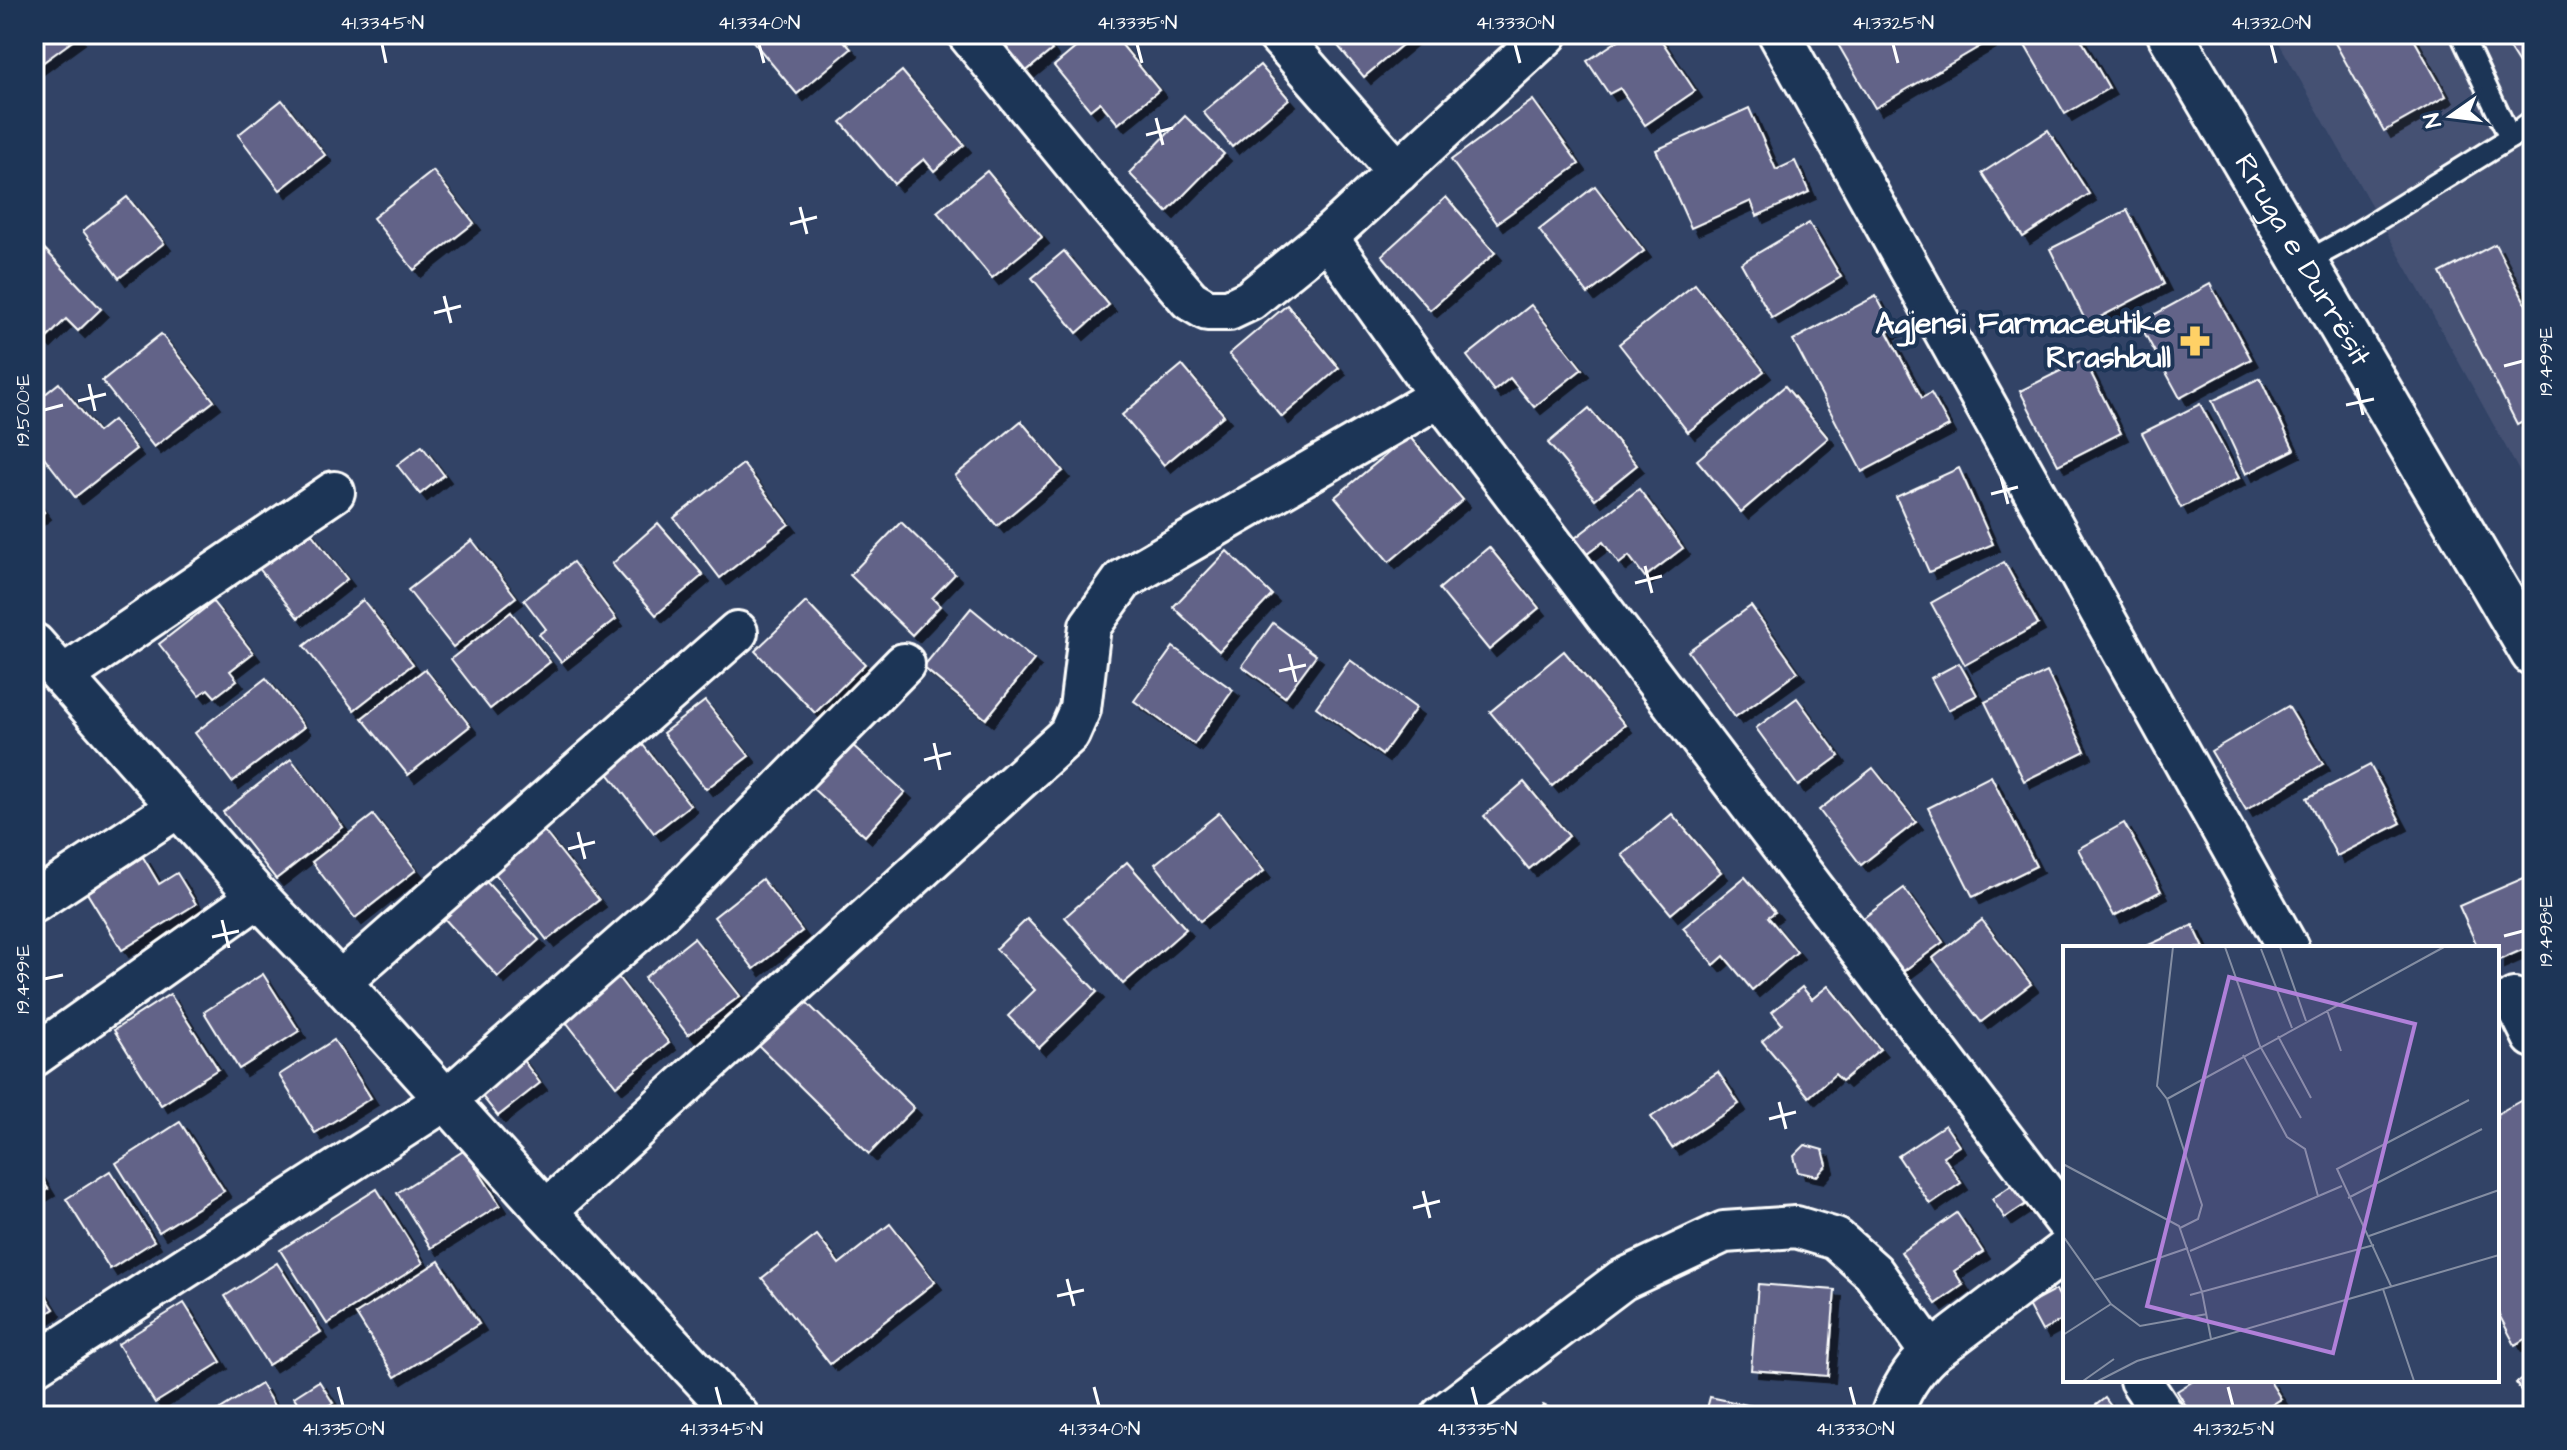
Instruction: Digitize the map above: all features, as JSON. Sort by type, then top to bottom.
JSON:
[{"type":"main road","name":"Rruga e Durrësit","points":[[2170,34],[2533,653]]},
{"type":"street","points":[[968,34],[1190,300],[1207,310],[1229,310],[1250,300],[1327,237],[1547,34]]},
{"type":"street","points":[[1277,34],[1398,172]]},
{"type":"street","points":[[1779,34],[2287,946]]},
{"type":"street","points":[[1327,237],[2063,1247]]},
{"type":"street","points":[[546,1211],[1069,734],[1080,709],[1090,626],[1123,580],[1440,396]]},
{"type":"street","points":[[63,676],[334,492]]},
{"type":"street","points":[[340,982],[737,632]]},
{"type":"street","points":[[34,644],[258,897],[340,982],[546,1211],[738,1416]]},
{"type":"street","points":[[34,1365],[447,1099],[662,910],[904,664]]},
{"type":"street","points":[[34,902],[178,807]]},
{"type":"street","points":[[34,1056],[258,897]]},
{"type":"street","points":[[2515,998],[2533,1037]]},
{"type":"street","points":[[1442,1416],[1622,1280],[1724,1232],[1796,1227],[1836,1239],[1873,1272],[1931,1353]]},
{"type":"street","points":[[1891,1416],[1901,1389],[1931,1353],[2063,1249]]},
{"type":"street","points":[[2141,1382],[2164,1416]]},
{"type":"lane","points":[[2461,34],[2510,138]]},
{"type":"lane","points":[[2304,263],[2510,138],[2533,120]]},
{"type":"shaded area","points":[[2274,34],[2533,34],[2533,496],[2414,281]]},
{"type":"building","points":[[34,34],[75,34],[78,37],[34,69]]},
{"type":"building","points":[[758,34],[838,34],[851,49],[797,94],[751,39]]},
{"type":"building","points":[[992,34],[1040,34],[1052,50],[1024,73]]},
{"type":"building","points":[[1092,34],[1113,34],[1159,90],[1118,124],[1100,102],[1090,110],[1054,66]]},
{"type":"building","points":[[1328,34],[1415,34],[1364,77]]},
{"type":"building","points":[[1628,34],[1657,34],[1695,91],[1645,125],[1620,88],[1609,94],[1587,61]]},
{"type":"building","points":[[1832,34],[2001,34],[1875,108]]},
{"type":"building","points":[[2037,34],[2078,34],[2109,88],[2065,114],[2023,42]]},
{"type":"building","points":[[2330,34],[2411,34],[2446,96],[2384,131]]},
{"type":"building","points":[[2500,34],[2533,34],[2533,74],[2528,78]]},
{"type":"building","points":[[1260,65],[1289,99],[1232,147],[1203,112]]},
{"type":"building","points":[[902,71],[964,145],[934,171],[924,159],[894,184],[841,122]]},
{"type":"building","points":[[282,100],[325,155],[280,190],[238,135]]},
{"type":"building","points":[[1533,100],[1579,164],[1497,223],[1451,160]]},
{"type":"building","points":[[1749,108],[1776,170],[1795,161],[1809,192],[1757,216],[1751,201],[1691,228],[1656,150]]},
{"type":"building","points":[[1185,116],[1224,154],[1167,212],[1129,173]]},
{"type":"building","points":[[2048,130],[2089,194],[2023,237],[1982,173]]},
{"type":"building","points":[[433,171],[474,223],[414,270],[373,218]]},
{"type":"building","points":[[987,171],[1042,237],[992,278],[937,212]]},
{"type":"building","points":[[1595,186],[1644,251],[1588,294],[1539,230]]},
{"type":"building","points":[[127,197],[164,243],[119,278],[83,231]]},
{"type":"building","points":[[1446,197],[1495,253],[1430,310],[1382,255]]},
{"type":"building","points":[[2127,210],[2164,284],[2087,324],[2050,249]]},
{"type":"building","points":[[1809,223],[1841,277],[1772,318],[1741,263]]},
{"type":"building","points":[[40,244],[101,309],[78,331],[66,319],[44,341],[34,331],[34,249]]},
{"type":"building","points":[[2495,244],[2533,318],[2533,415],[2517,424],[2440,273]]},
{"type":"building","points":[[1064,251],[1109,305],[1077,333],[1032,278]]},
{"type":"building","points":[[1695,284],[1764,371],[1688,432],[1619,344]]},
{"type":"building","name":"Agjensi Farmaceutike Rrashbull","points":[[2210,284],[2251,359],[2180,398],[2139,323]]},
{"type":"building","points":[[1876,296],[1894,329],[1887,332],[1922,398],[1931,393],[1949,426],[1862,472],[1793,340]]},
{"type":"building","points":[[1287,305],[1339,368],[1282,417],[1229,354]]},
{"type":"building","points":[[1531,305],[1582,369],[1534,407],[1510,378],[1494,391],[1467,356]]},
{"type":"building","points":[[161,334],[214,401],[154,447],[102,381]]},
{"type":"building","points":[[2084,359],[2121,433],[2058,465],[2020,391]]},
{"type":"building","points":[[1182,365],[1224,415],[1164,465],[1122,415]]},
{"type":"building","points":[[2260,378],[2294,450],[2246,474],[2212,401]]},
{"type":"building","points":[[59,383],[98,432],[113,420],[136,449],[75,497],[34,444],[34,403]]},
{"type":"building","points":[[1785,386],[1828,438],[1741,512],[1697,460]]},
{"type":"building","points":[[2200,404],[2239,478],[2181,508],[2142,433]]},
{"type":"building","points":[[1589,408],[1637,465],[1595,499],[1548,443]]},
{"type":"building","points":[[1021,421],[1063,471],[997,526],[955,476]]},
{"type":"building","points":[[1409,436],[1463,500],[1389,562],[1335,497]]},
{"type":"building","points":[[422,446],[444,475],[420,494],[397,465]]},
{"type":"building","points":[[743,464],[789,524],[720,578],[674,518]]},
{"type":"building","points":[[1959,468],[1993,544],[1929,572],[1896,497]]},
{"type":"building","points":[[1639,489],[1683,548],[1645,577],[1629,556],[1619,564],[1603,542],[1587,554],[1575,538]]},
{"type":"building","points":[[34,499],[44,512],[34,520]]},
{"type":"building","points":[[901,522],[955,574],[932,598],[940,606],[912,635],[850,575]]},
{"type":"building","points":[[658,523],[703,575],[656,615],[612,564]]},
{"type":"building","points":[[307,528],[347,579],[298,618],[258,567]]},
{"type":"building","points":[[472,540],[516,597],[453,647],[408,590]]},
{"type":"building","points":[[1489,547],[1539,608],[1489,650],[1439,589]]},
{"type":"building","points":[[1227,551],[1272,595],[1219,651],[1173,607]]},
{"type":"building","points":[[573,562],[616,619],[561,662],[539,634],[546,629],[524,600]]},
{"type":"building","points":[[2004,562],[2038,624],[1965,665],[1931,603]]},
{"type":"building","points":[[363,600],[413,664],[354,710],[304,646]]},
{"type":"building","points":[[213,602],[253,653],[230,671],[237,680],[215,697],[208,689],[199,695],[159,644]]},
{"type":"building","points":[[806,602],[865,664],[815,713],[755,651]]},
{"type":"building","points":[[1751,606],[1798,672],[1735,717],[1688,651]]},
{"type":"building","points":[[971,608],[1034,660],[986,719],[923,667]]},
{"type":"building","points":[[511,612],[550,662],[490,709],[451,659]]},
{"type":"building","points":[[1273,623],[1316,655],[1285,697],[1242,666]]},
{"type":"building","points":[[1173,647],[1233,690],[1194,744],[1134,701]]},
{"type":"building","points":[[1564,651],[1625,725],[1552,786],[1490,712]]},
{"type":"building","points":[[1350,660],[1416,708],[1382,755],[1316,707]]},
{"type":"building","points":[[1959,663],[1977,695],[1948,710],[1931,678]]},
{"type":"building","points":[[425,669],[470,726],[408,775],[362,718]]},
{"type":"building","points":[[2047,672],[2085,751],[2024,781],[1985,702]]},
{"type":"building","points":[[266,678],[304,727],[232,782],[195,733]]},
{"type":"building","points":[[1797,698],[1839,756],[1798,786],[1756,728]]},
{"type":"building","points":[[705,701],[749,756],[706,789],[663,733]]},
{"type":"building","points":[[2288,706],[2323,764],[2246,810],[2211,751]]},
{"type":"building","points":[[850,743],[905,792],[865,836],[811,787]]},
{"type":"building","points":[[643,745],[690,805],[654,833],[607,772]]},
{"type":"building","points":[[291,759],[343,827],[276,879],[223,812]]},
{"type":"building","points":[[2370,765],[2401,823],[2337,856],[2307,798]]},
{"type":"building","points":[[1873,768],[1916,822],[1861,865],[1819,810]]},
{"type":"building","points":[[1991,776],[2036,866],[1973,897],[1928,808]]},
{"type":"building","points":[[1524,782],[1569,836],[1529,869],[1484,816]]},
{"type":"building","points":[[1219,813],[1264,871],[1200,921],[1155,864]]},
{"type":"building","points":[[1672,814],[1721,872],[1671,914],[1622,855]]},
{"type":"building","points":[[373,815],[416,870],[355,918],[312,862]]},
{"type":"building","points":[[2124,823],[2161,891],[2114,916],[2078,849]]},
{"type":"building","points":[[544,831],[599,900],[547,940],[493,871]]},
{"type":"building","points":[[143,857],[159,884],[177,873],[196,904],[122,950],[87,893]]},
{"type":"building","points":[[1127,862],[1186,929],[1123,984],[1065,917]]},
{"type":"building","points":[[2533,874],[2533,945],[2499,960],[2499,946],[2477,946],[2459,906]]},
{"type":"building","points":[[1745,877],[1775,912],[1768,917],[1797,952],[1752,990],[1724,956],[1714,965],[1683,928]]},
{"type":"building","points":[[483,878],[539,940],[498,977],[442,916]]},
{"type":"building","points":[[762,879],[802,931],[754,969],[714,917]]},
{"type":"building","points":[[1904,888],[1943,942],[1901,973],[1862,919]]},
{"type":"building","points":[[1027,919],[1097,992],[1039,1048],[1008,1016],[1035,990],[996,949]]},
{"type":"building","points":[[1982,920],[2031,984],[1981,1022],[1933,958]]},
{"type":"building","points":[[2193,925],[2203,946],[2146,946]]},
{"type":"building","points":[[694,938],[740,996],[688,1035],[644,978]]},
{"type":"building","points":[[614,972],[669,1043],[616,1086],[560,1014]]},
{"type":"building","points":[[263,974],[299,1031],[239,1069],[204,1012]]},
{"type":"building","points":[[1828,986],[1880,1049],[1842,1081],[1835,1074],[1809,1097],[1762,1041],[1782,1024],[1772,1012],[1802,987],[1812,999]]},
{"type":"building","points":[[170,994],[218,1069],[161,1105],[114,1030]]},
{"type":"building","points":[[801,997],[914,1108],[869,1154],[756,1043]]},
{"type":"building","points":[[334,1040],[371,1098],[315,1133],[279,1075]]},
{"type":"building","points":[[516,1051],[540,1083],[498,1116],[473,1085]]},
{"type":"building","points":[[1718,1072],[1739,1104],[1672,1148],[1651,1117]]},
{"type":"building","points":[[2522,1100],[2533,1121],[2533,1335],[2515,1345],[2499,1315],[2499,1113]]},
{"type":"building","points":[[180,1122],[224,1191],[159,1232],[116,1163]]},
{"type":"building","points":[[1945,1125],[1959,1146],[1943,1156],[1961,1183],[1930,1204],[1898,1156]]},
{"type":"building","points":[[1805,1145],[1823,1150],[1827,1165],[1817,1176],[1798,1172],[1794,1156]]},
{"type":"building","points":[[465,1150],[500,1205],[431,1248],[397,1193]]},
{"type":"building","points":[[34,1166],[48,1189],[34,1197]]},
{"type":"building","points":[[110,1171],[154,1241],[110,1269],[66,1199]]},
{"type":"building","points":[[2028,1174],[2041,1194],[2005,1218],[1992,1199]]},
{"type":"building","points":[[377,1189],[423,1263],[327,1324],[280,1250]]},
{"type":"building","points":[[1957,1213],[1983,1252],[1954,1271],[1963,1285],[1936,1304],[1901,1252]]},
{"type":"building","points":[[890,1224],[935,1282],[830,1364],[762,1278],[817,1235],[839,1264]]},
{"type":"building","points":[[439,1261],[479,1324],[395,1377],[356,1314]]},
{"type":"building","points":[[277,1263],[321,1332],[268,1365],[225,1296]]},
{"type":"building","points":[[34,1278],[54,1309],[34,1322]]},
{"type":"building","points":[[1758,1284],[1835,1290],[1828,1376],[1751,1370]]},
{"type":"building","points":[[2056,1290],[2063,1302],[2063,1319],[2042,1331],[2028,1305]]},
{"type":"building","points":[[184,1303],[221,1362],[155,1403],[118,1344]]},
{"type":"building","points":[[2533,1372],[2533,1409],[2516,1383]]},
{"type":"building","points":[[319,1381],[333,1403],[306,1416],[294,1397]]},
{"type":"building","points":[[2192,1382],[2270,1382],[2281,1399],[2254,1416],[2192,1416],[2177,1391]]},
{"type":"building","points":[[261,1384],[280,1416],[209,1416]]},
{"type":"building","points":[[1710,1397],[1785,1413],[1784,1416],[1705,1416]]},
{"type":"building","points":[[2105,1398],[2118,1416],[2082,1416]]},
{"type":"building","points":[[1543,1405],[1567,1416],[1538,1416]]},
{"type":"place","name":"Agjensi Farmaceutike Rrashbull","points":[[2195,341]]}]
